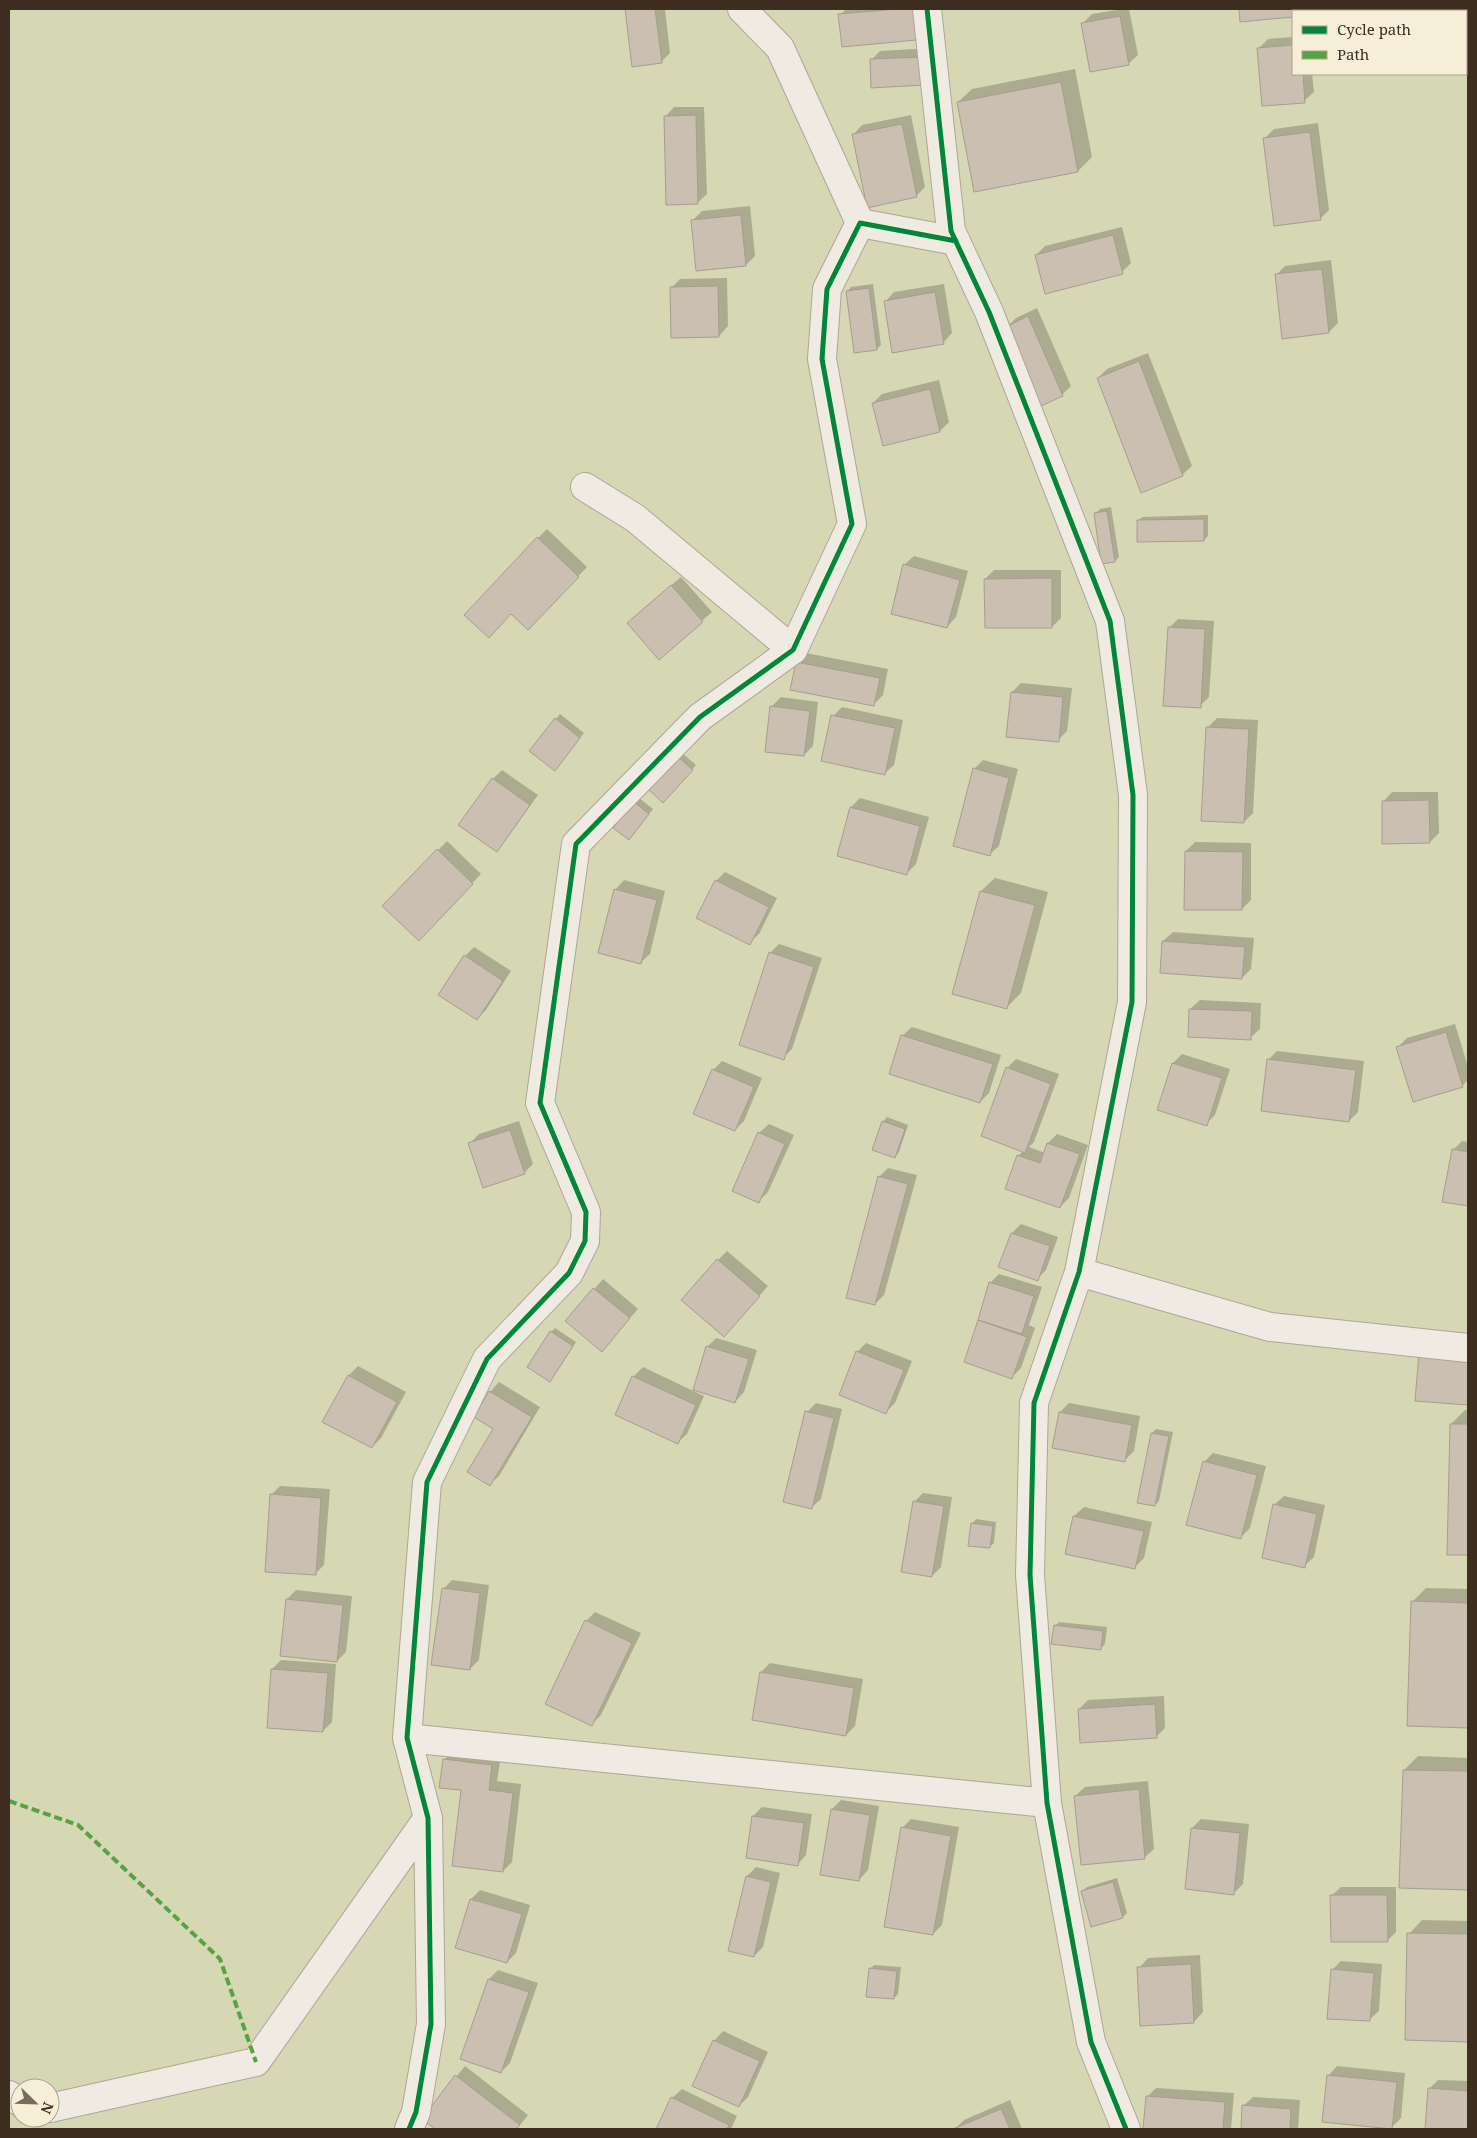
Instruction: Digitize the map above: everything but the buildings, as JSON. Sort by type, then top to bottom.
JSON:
[{"type":"street","points":[[742,9],[780,48],[860,223]]},
{"type":"street","points":[[927,9],[951,231],[989,312],[1110,621],[1133,795],[1132,1002],[1079,1272],[1034,1403],[1030,1575],[1047,1802],[1091,2042],[1126,2129]]},
{"type":"street","points":[[860,223],[956,241]]},
{"type":"street","points":[[409,2129],[416,2112],[431,2024],[428,1818],[406,1738],[427,1482],[487,1359],[569,1273],[585,1241],[586,1212],[540,1103],[576,844],[700,717],[793,650],[852,524],[822,359],[827,289],[860,223]]},
{"type":"street","points":[[584,487],[635,518],[793,650]]},
{"type":"street","points":[[1079,1272],[1270,1327],[1468,1348]]},
{"type":"street","points":[[406,1738],[1047,1802]]},
{"type":"street","points":[[60,2106],[256,2062],[428,1818]]},
{"type":"green space","points":[[9,9],[1468,9],[1468,2129],[9,2129]]},
{"type":"marked path","points":[[9,1801],[78,1825],[220,1959],[256,2062]]},
{"type":"cycle path","points":[[927,9],[951,231],[989,312],[1110,621],[1133,795],[1132,1002],[1079,1272],[1034,1403],[1030,1575],[1047,1803],[1091,2042],[1126,2129]]},
{"type":"cycle path","points":[[409,2129],[416,2112],[431,2024],[428,1818],[407,1738],[427,1482],[487,1359],[569,1273],[585,1241],[586,1212],[540,1103],[576,844],[700,717],[793,650],[852,524],[822,359],[827,289],[860,223],[956,241]]}]
